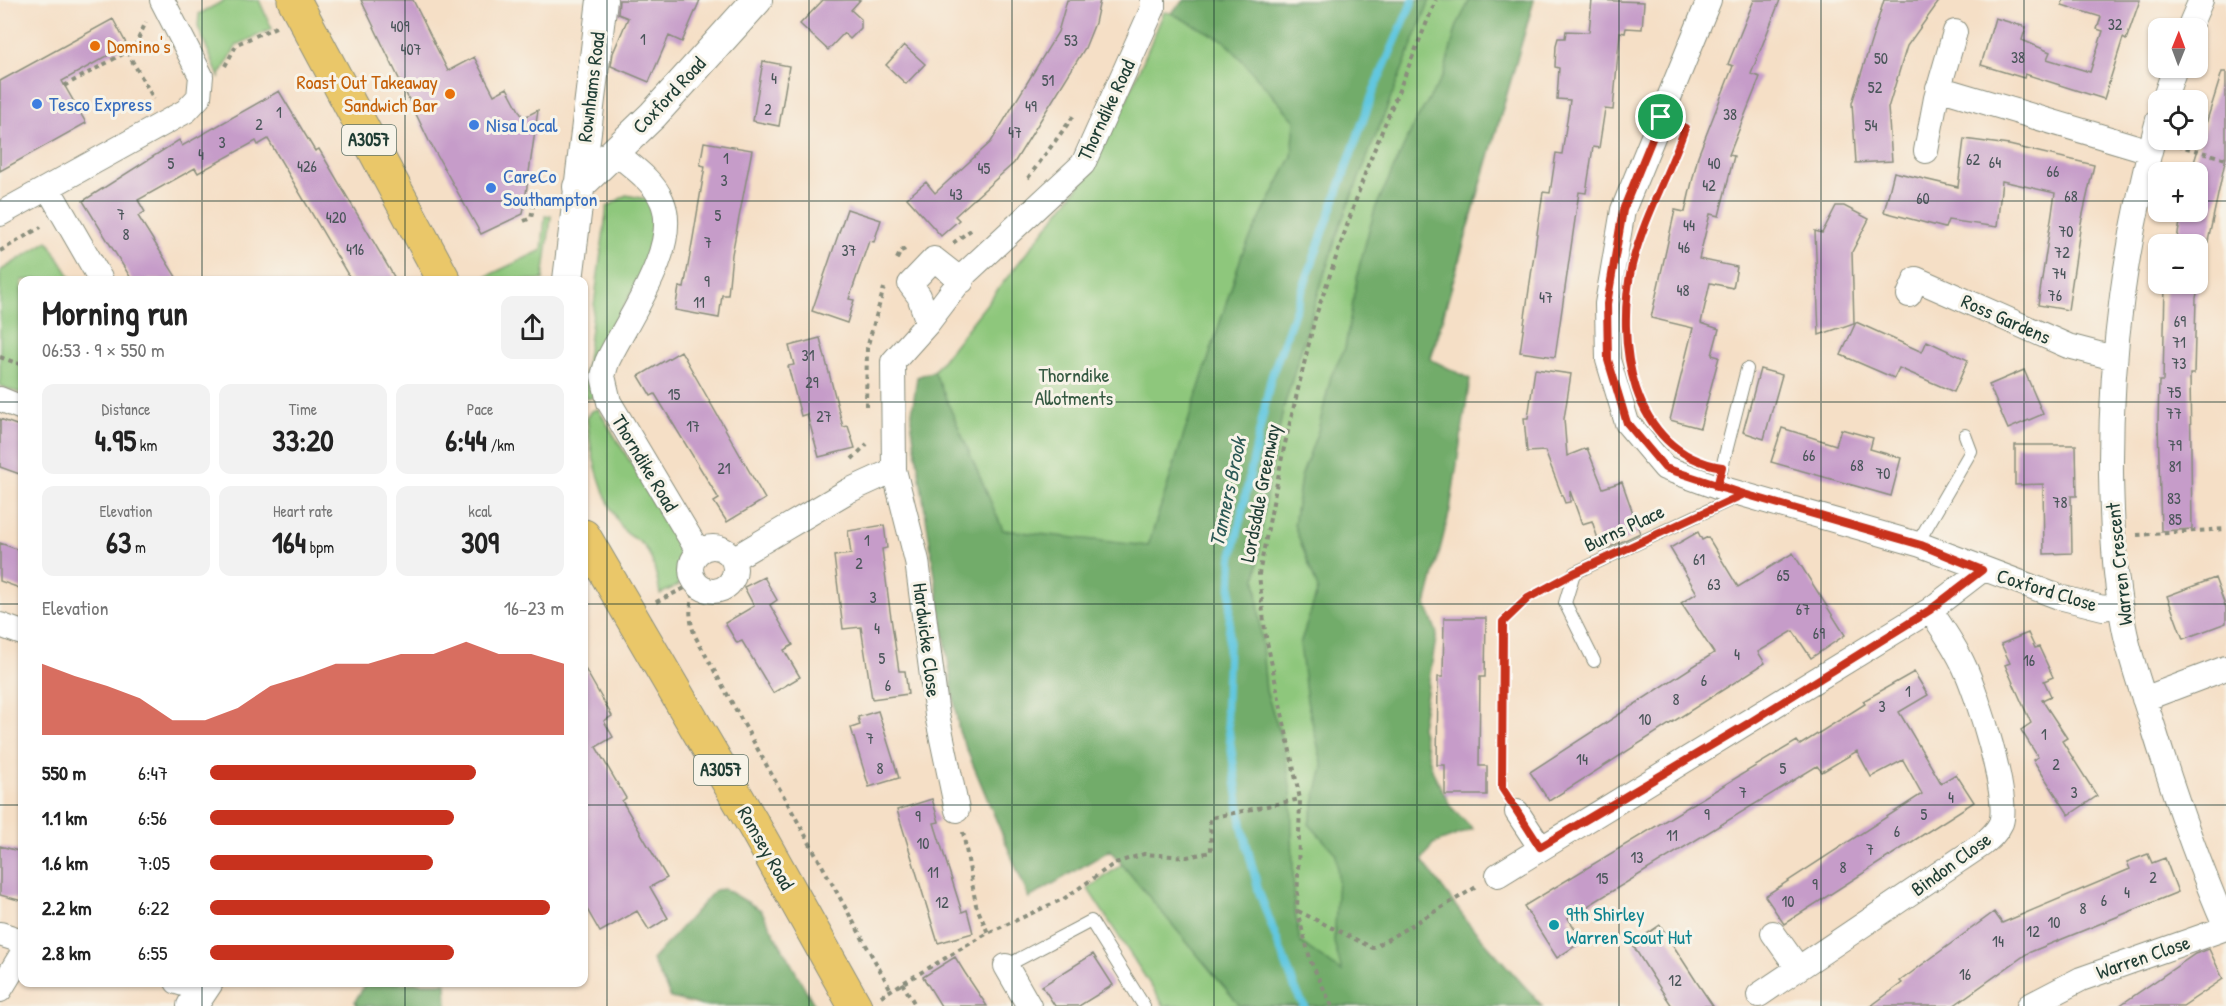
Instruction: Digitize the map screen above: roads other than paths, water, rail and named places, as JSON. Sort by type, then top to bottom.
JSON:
[{"type":"main road","name":"A3057","points":[[294,0],[442,276]]},
{"type":"main road","name":"Romsey Road","points":[[588,543],[748,816],[864,1003]]},
{"type":"street","points":[[0,214],[186,111],[200,97],[201,76],[162,0]]},
{"type":"street","name":"Rownhams Road","points":[[568,276],[602,0]]},
{"type":"street","name":"Coxford Road","points":[[578,187],[653,115],[758,0]]},
{"type":"street","name":"Thorndike Road","points":[[894,470],[893,362],[928,323],[966,273],[1083,164],[1153,8],[1153,0]]},
{"type":"street","name":"Coxford Close","points":[[1709,0],[1623,210],[1607,304],[1608,360],[1627,423],[1665,468],[1717,487],[1917,544],[1982,570],[2088,605],[2103,608],[2120,605]]},
{"type":"street","points":[[2193,18],[2201,0]]},
{"type":"street","points":[[1926,151],[1938,88],[1955,32]]},
{"type":"street","points":[[1938,88],[2148,135]]},
{"type":"street","name":"Warren Crescent","points":[[2151,150],[2123,276],[2114,358],[2111,453],[2113,537],[2120,605],[2144,699],[2191,840],[2226,928]]},
{"type":"street","name":"Thorndike Road","points":[[615,152],[655,189],[663,202],[666,216],[660,254],[652,279],[607,362],[603,376],[606,391],[617,418],[698,551]]},
{"type":"street","points":[[48,188],[99,276]]},
{"type":"street","points":[[928,323],[919,296],[910,284],[934,259],[962,281]]},
{"type":"street","name":"Ross Gardens","points":[[1909,295],[1916,279],[2068,346],[2114,358]]},
{"type":"street","points":[[0,399],[18,406]]},
{"type":"street","points":[[733,559],[848,491],[894,470]]},
{"type":"street","name":"Hardwicke Close","points":[[894,470],[917,561],[936,715],[957,810]]},
{"type":"street","points":[[716,547],[727,551],[733,559],[735,573],[724,588],[707,590],[696,584],[690,568],[698,551],[716,547]]},
{"type":"street","points":[[1498,875],[1540,847],[1749,723],[1930,610],[1982,570]]},
{"type":"street","name":"Bindon Close","points":[[1759,995],[1983,844],[1995,834],[2001,822],[2001,793],[1973,686],[1955,649],[1930,610]]},
{"type":"street","points":[[0,625],[18,632]]},
{"type":"street","points":[[2144,699],[2226,668]]},
{"type":"street","points":[[1517,812],[1540,847]]},
{"type":"street","name":"Warren Close","points":[[2029,1006],[2081,979],[2226,928]]},
{"type":"street","points":[[1773,933],[1798,968]]},
{"type":"street","points":[[0,934],[18,939]]},
{"type":"street","points":[[0,990],[18,961]]},
{"type":"street","points":[[1006,966],[1029,1006]]},
{"type":"lane","points":[[1717,487],[1747,369]]},
{"type":"lane","points":[[1917,544],[1971,451],[1965,435]]},
{"type":"lane","name":"Burns Place","points":[[1594,661],[1565,603],[1574,573],[1744,494]]},
{"type":"lane","points":[[1006,966],[1091,921],[1144,1006]]},
{"type":"waterway","name":"Tanners Brook","points":[[1304,1006],[1296,991],[1259,892],[1242,827],[1226,710],[1232,558],[1271,378],[1374,90],[1413,0]]},
{"type":"place","name":"Domino's","points":[[95,46]]},
{"type":"place","name":"Roast Out Takeaway Sandwich Bar","points":[[450,94]]},
{"type":"place","name":"Tesco Express","points":[[37,104]]},
{"type":"place","name":"Nisa Local","points":[[474,125]]},
{"type":"place","name":"CareCo Southampton","points":[[491,188]]},
{"type":"place","name":"9th Shirley Warren Scout Hut","points":[[1554,925]]},
{"type":"park label","name":"Thorndike Allotments","points":[[1074,386]]}]
